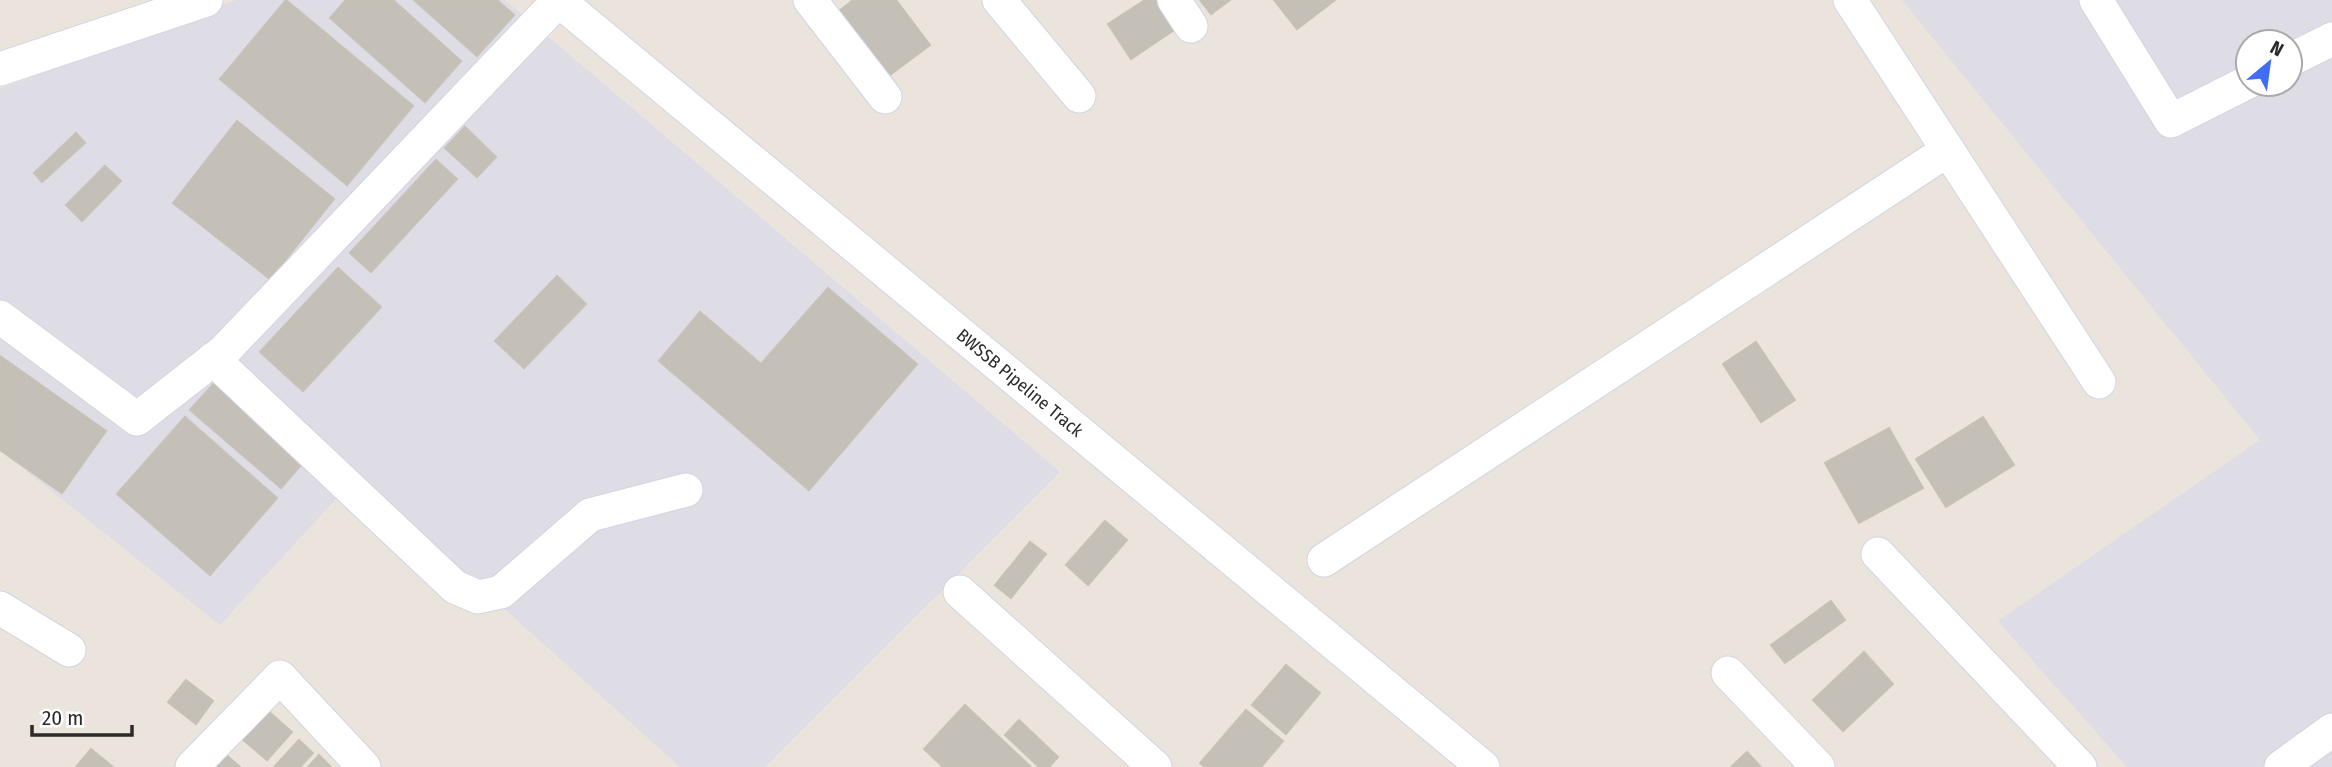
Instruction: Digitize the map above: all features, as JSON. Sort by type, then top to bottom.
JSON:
[{"type":"street","points":[[0,69],[206,0]]},
{"type":"street","points":[[0,317],[137,419],[233,341],[558,0]]},
{"type":"street","name":"BWSSB Pipeline Track","points":[[558,0],[1483,767]]},
{"type":"street","points":[[810,0],[885,97]]},
{"type":"street","points":[[999,0],[1079,96]]},
{"type":"street","points":[[1850,0],[2099,382]]},
{"type":"street","points":[[2096,0],[2171,121],[2234,89]]},
{"type":"street","points":[[2304,53],[2332,39]]},
{"type":"street","points":[[1324,560],[1948,150]]},
{"type":"street","points":[[213,359],[455,587],[478,597],[500,592],[590,515],[687,490]]},
{"type":"street","points":[[1878,554],[2080,767]]},
{"type":"street","points":[[960,592],[1155,767]]},
{"type":"street","points":[[0,608],[69,650]]},
{"type":"street","points":[[1728,673],[1818,767]]},
{"type":"street","points":[[191,767],[280,677],[364,767]]},
{"type":"street","points":[[2281,767],[2332,730]]},
{"type":"shaded area","points":[[236,0],[505,0],[1060,472],[765,767],[680,767],[357,476],[220,625],[0,450],[0,89]]},
{"type":"shaded area","points":[[1902,0],[2332,0],[2332,767],[2127,767],[1998,621],[2260,440]]},
{"type":"building","points":[[286,0],[413,106],[347,185],[220,79]]},
{"type":"building","points":[[346,0],[393,0],[461,61],[425,102],[330,18]]},
{"type":"building","points":[[414,0],[497,0],[514,15],[477,56]]},
{"type":"building","points":[[853,0],[896,0],[930,45],[887,77],[838,12]]},
{"type":"building","points":[[1145,0],[1163,0],[1180,26],[1131,59],[1108,24]]},
{"type":"building","points":[[1200,0],[1230,0],[1211,14]]},
{"type":"building","points":[[1274,0],[1335,0],[1297,29]]},
{"type":"building","points":[[237,121],[334,199],[270,279],[173,203]]},
{"type":"building","points":[[465,127],[496,157],[477,177],[445,148]]},
{"type":"building","points":[[76,133],[85,143],[42,182],[34,173]]},
{"type":"building","points":[[436,160],[457,179],[371,272],[350,253]]},
{"type":"building","points":[[105,166],[121,181],[82,221],[66,205]]},
{"type":"building","points":[[338,268],[381,307],[303,391],[260,352]]},
{"type":"building","points":[[557,276],[586,304],[524,368],[495,341]]},
{"type":"building","points":[[828,288],[917,364],[809,490],[659,361],[700,312],[761,364]]},
{"type":"building","points":[[1756,342],[1795,400],[1761,422],[1723,364]]},
{"type":"building","points":[[0,356],[106,431],[62,493],[0,450]]},
{"type":"building","points":[[217,380],[307,458],[281,488],[190,410]]},
{"type":"building","points":[[185,417],[277,498],[210,575],[117,494]]},
{"type":"building","points":[[1983,417],[2014,465],[1946,507],[1916,459]]},
{"type":"building","points":[[1889,428],[1923,488],[1859,523],[1825,463]]},
{"type":"building","points":[[1105,521],[1127,540],[1088,585],[1066,565]]},
{"type":"building","points":[[1030,542],[1046,554],[1011,598],[995,585]]},
{"type":"building","points":[[1831,601],[1845,620],[1785,663],[1771,645]]},
{"type":"building","points":[[1864,652],[1893,684],[1843,731],[1813,700]]},
{"type":"building","points":[[1286,665],[1320,693],[1286,734],[1252,705]]},
{"type":"building","points":[[186,680],[213,701],[196,724],[168,702]]},
{"type":"building","points":[[965,705],[1031,767],[943,767],[924,749]]},
{"type":"building","points":[[267,710],[292,732],[267,760],[242,739]]},
{"type":"building","points":[[1246,710],[1283,741],[1261,767],[1205,767],[1200,763]]},
{"type":"building","points":[[1019,720],[1058,757],[1049,767],[1039,767],[1005,735]]},
{"type":"building","points":[[299,740],[313,753],[300,767],[274,767]]},
{"type":"building","points":[[91,749],[113,767],[76,767]]},
{"type":"building","points":[[1747,752],[1761,767],[1731,767]]},
{"type":"building","points":[[224,753],[240,767],[212,767]]},
{"type":"building","points":[[319,755],[331,767],[308,767]]}]
